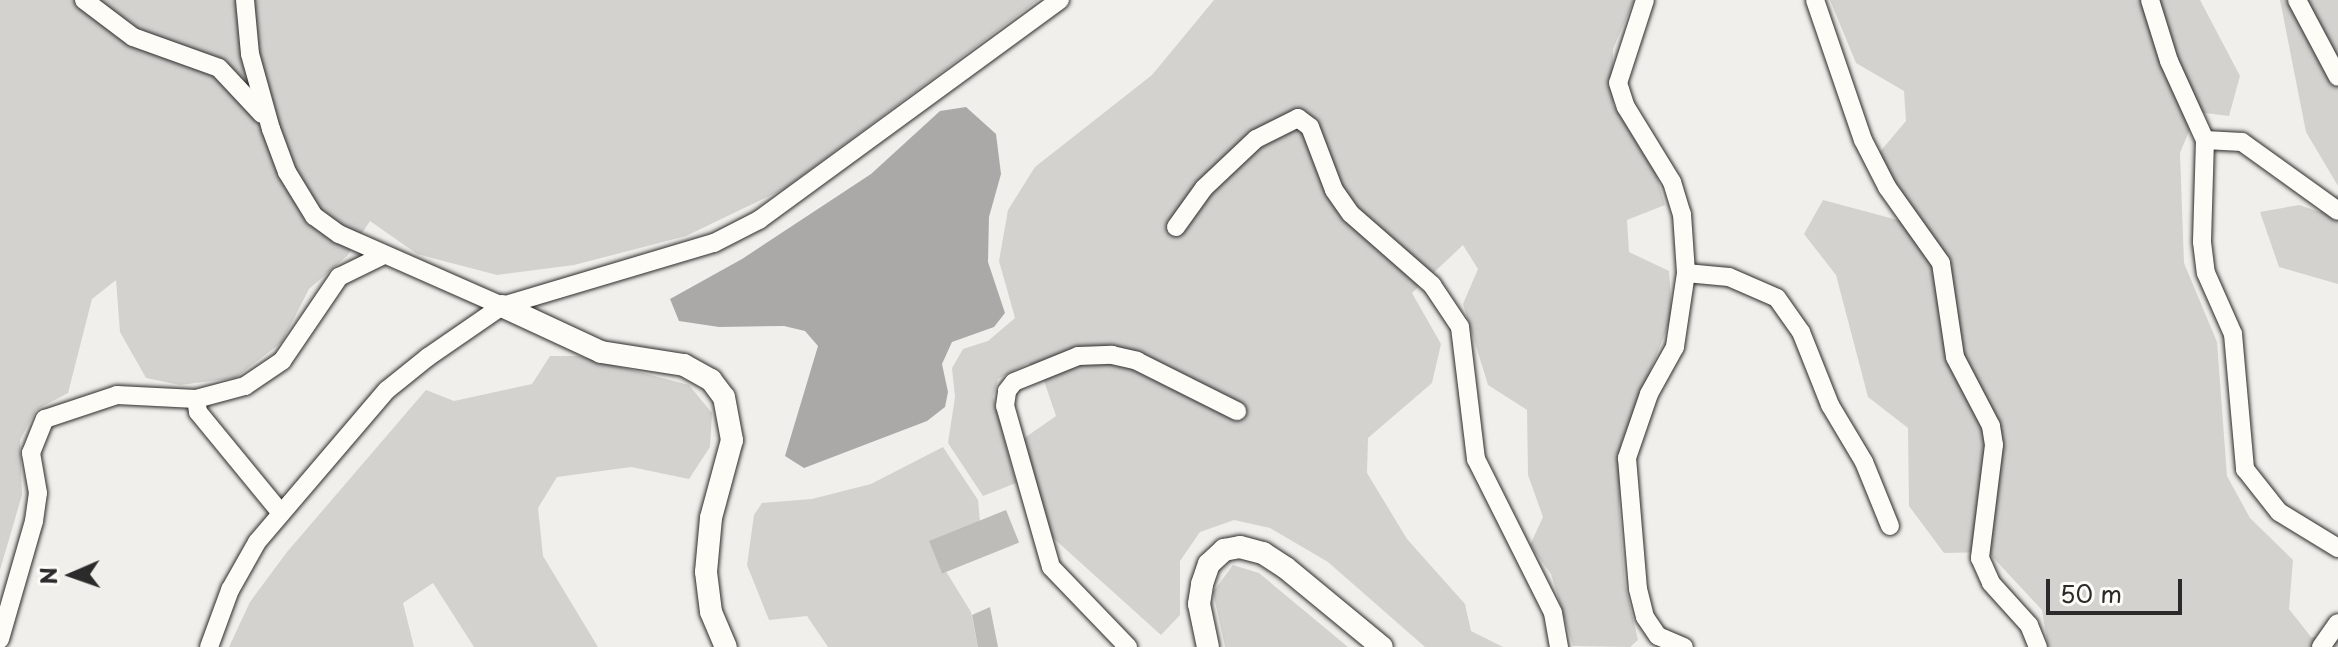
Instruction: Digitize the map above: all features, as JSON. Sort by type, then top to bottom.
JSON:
[{"type":"street","points":[[84,0],[133,37],[219,68],[255,102],[271,129]]},
{"type":"street","points":[[245,0],[250,54],[271,129],[287,172],[314,216],[384,255],[601,352],[684,365],[711,380],[724,397],[732,440],[711,518],[706,572],[711,612],[726,647]]},
{"type":"street","points":[[209,647],[230,590],[281,513],[387,390],[502,306],[714,243],[759,220],[1060,0]]},
{"type":"street","points":[[1645,0],[1618,83],[1626,107],[1672,182],[1682,214],[1686,273],[1675,347],[1649,394],[1627,458],[1638,589],[1645,617],[1658,636],[1684,647]]},
{"type":"street","points":[[1815,0],[1863,140],[1887,187],[1941,263],[1955,357],[1991,426],[1994,445],[1980,558],[1991,583],[2029,625],[2038,647]]},
{"type":"street","points":[[2150,0],[2169,61],[2205,140],[2202,242],[2206,273],[2233,334],[2245,469],[2279,512],[2338,548]]},
{"type":"street","points":[[2297,0],[2338,77]]},
{"type":"street","points":[[1176,227],[1204,188],[1256,139],[1298,118],[1310,127],[1334,190],[1351,214],[1432,285],[1460,327],[1476,459],[1553,613],[1559,647]]},
{"type":"street","points":[[2205,140],[2242,142],[2338,211]]},
{"type":"street","points":[[0,639],[34,521],[38,493],[31,453],[45,419],[117,395],[196,399],[245,386],[282,361],[339,277],[384,255]]},
{"type":"street","points":[[1686,273],[1729,277],[1777,298],[1801,332],[1890,526]]},
{"type":"street","points":[[1128,647],[1051,567],[1005,406],[1007,391],[1014,382],[1078,356],[1112,355],[1137,361],[1237,411]]},
{"type":"street","points":[[196,399],[198,412],[281,513]]},
{"type":"street","points":[[1208,647],[1199,604],[1202,584],[1209,564],[1224,550],[1240,547],[1263,553],[1286,568],[1382,647]]},
{"type":"street","points":[[2321,647],[2338,623]]},
{"type":"shaded area","points":[[0,0],[1038,0],[784,189],[686,236],[574,265],[497,275],[417,254],[370,221],[347,256],[309,289],[282,342],[235,378],[180,385],[146,378],[120,332],[116,280],[92,299],[68,393],[36,410],[20,440],[22,495],[0,570]]},
{"type":"shaded area","points":[[1214,0],[1634,0],[1613,49],[1613,105],[1651,157],[1665,205],[1627,220],[1629,252],[1669,271],[1672,316],[1621,444],[1619,509],[1625,585],[1638,640],[1630,647],[1573,646],[1551,574],[1530,545],[1543,517],[1528,475],[1527,410],[1488,385],[1463,304],[1478,269],[1463,245],[1412,293],[1441,344],[1432,383],[1368,438],[1367,473],[1407,539],[1465,604],[1471,631],[1503,647],[1425,647],[1328,562],[1270,528],[1234,520],[1200,532],[1180,561],[1180,615],[1161,635],[1051,536],[1023,439],[1056,416],[1041,372],[1028,363],[998,379],[993,397],[1016,483],[983,496],[948,443],[955,397],[952,368],[963,349],[988,341],[1015,318],[999,261],[1008,210],[1035,167],[1152,75]]},
{"type":"shaded area","points":[[1830,0],[2200,0],[2240,76],[2229,116],[2197,112],[2180,153],[2184,263],[2217,342],[2227,476],[2250,518],[2293,560],[2289,609],[2311,637],[2338,639],[2338,647],[2048,647],[2042,610],[1988,552],[1944,553],[1909,506],[1908,428],[1868,397],[1836,275],[1804,234],[1823,200],[1920,226],[1878,154],[1906,121],[1904,91],[1856,63]]},
{"type":"shaded area","points":[[2280,0],[2338,0],[2338,186],[2306,132]]},
{"type":"shaded area","points":[[966,107],[996,134],[1001,174],[989,217],[988,262],[1005,313],[994,327],[952,342],[942,364],[948,392],[945,407],[927,421],[804,468],[785,456],[818,346],[805,331],[784,326],[719,327],[679,321],[670,299],[742,259],[871,174],[940,111]]},
{"type":"shaded area","points":[[2338,194],[2338,284],[2279,267],[2260,212],[2299,205],[2320,212]]},
{"type":"shaded area","points":[[550,356],[578,356],[689,385],[712,413],[710,447],[689,479],[631,467],[557,477],[538,508],[543,556],[598,647],[474,647],[433,583],[403,603],[414,647],[229,647],[250,602],[287,552],[426,390],[454,401],[532,384]]},
{"type":"shaded area","points":[[943,447],[978,500],[980,522],[934,552],[971,612],[978,647],[828,647],[807,616],[769,620],[747,565],[754,515],[762,503],[812,499],[871,484]]},
{"type":"shaded area","points":[[1233,565],[1259,573],[1348,647],[1225,647],[1213,592]]},
{"type":"building","points":[[1006,510],[1019,542],[942,574],[929,541]]},
{"type":"building","points":[[990,607],[998,647],[978,647],[972,615]]}]
